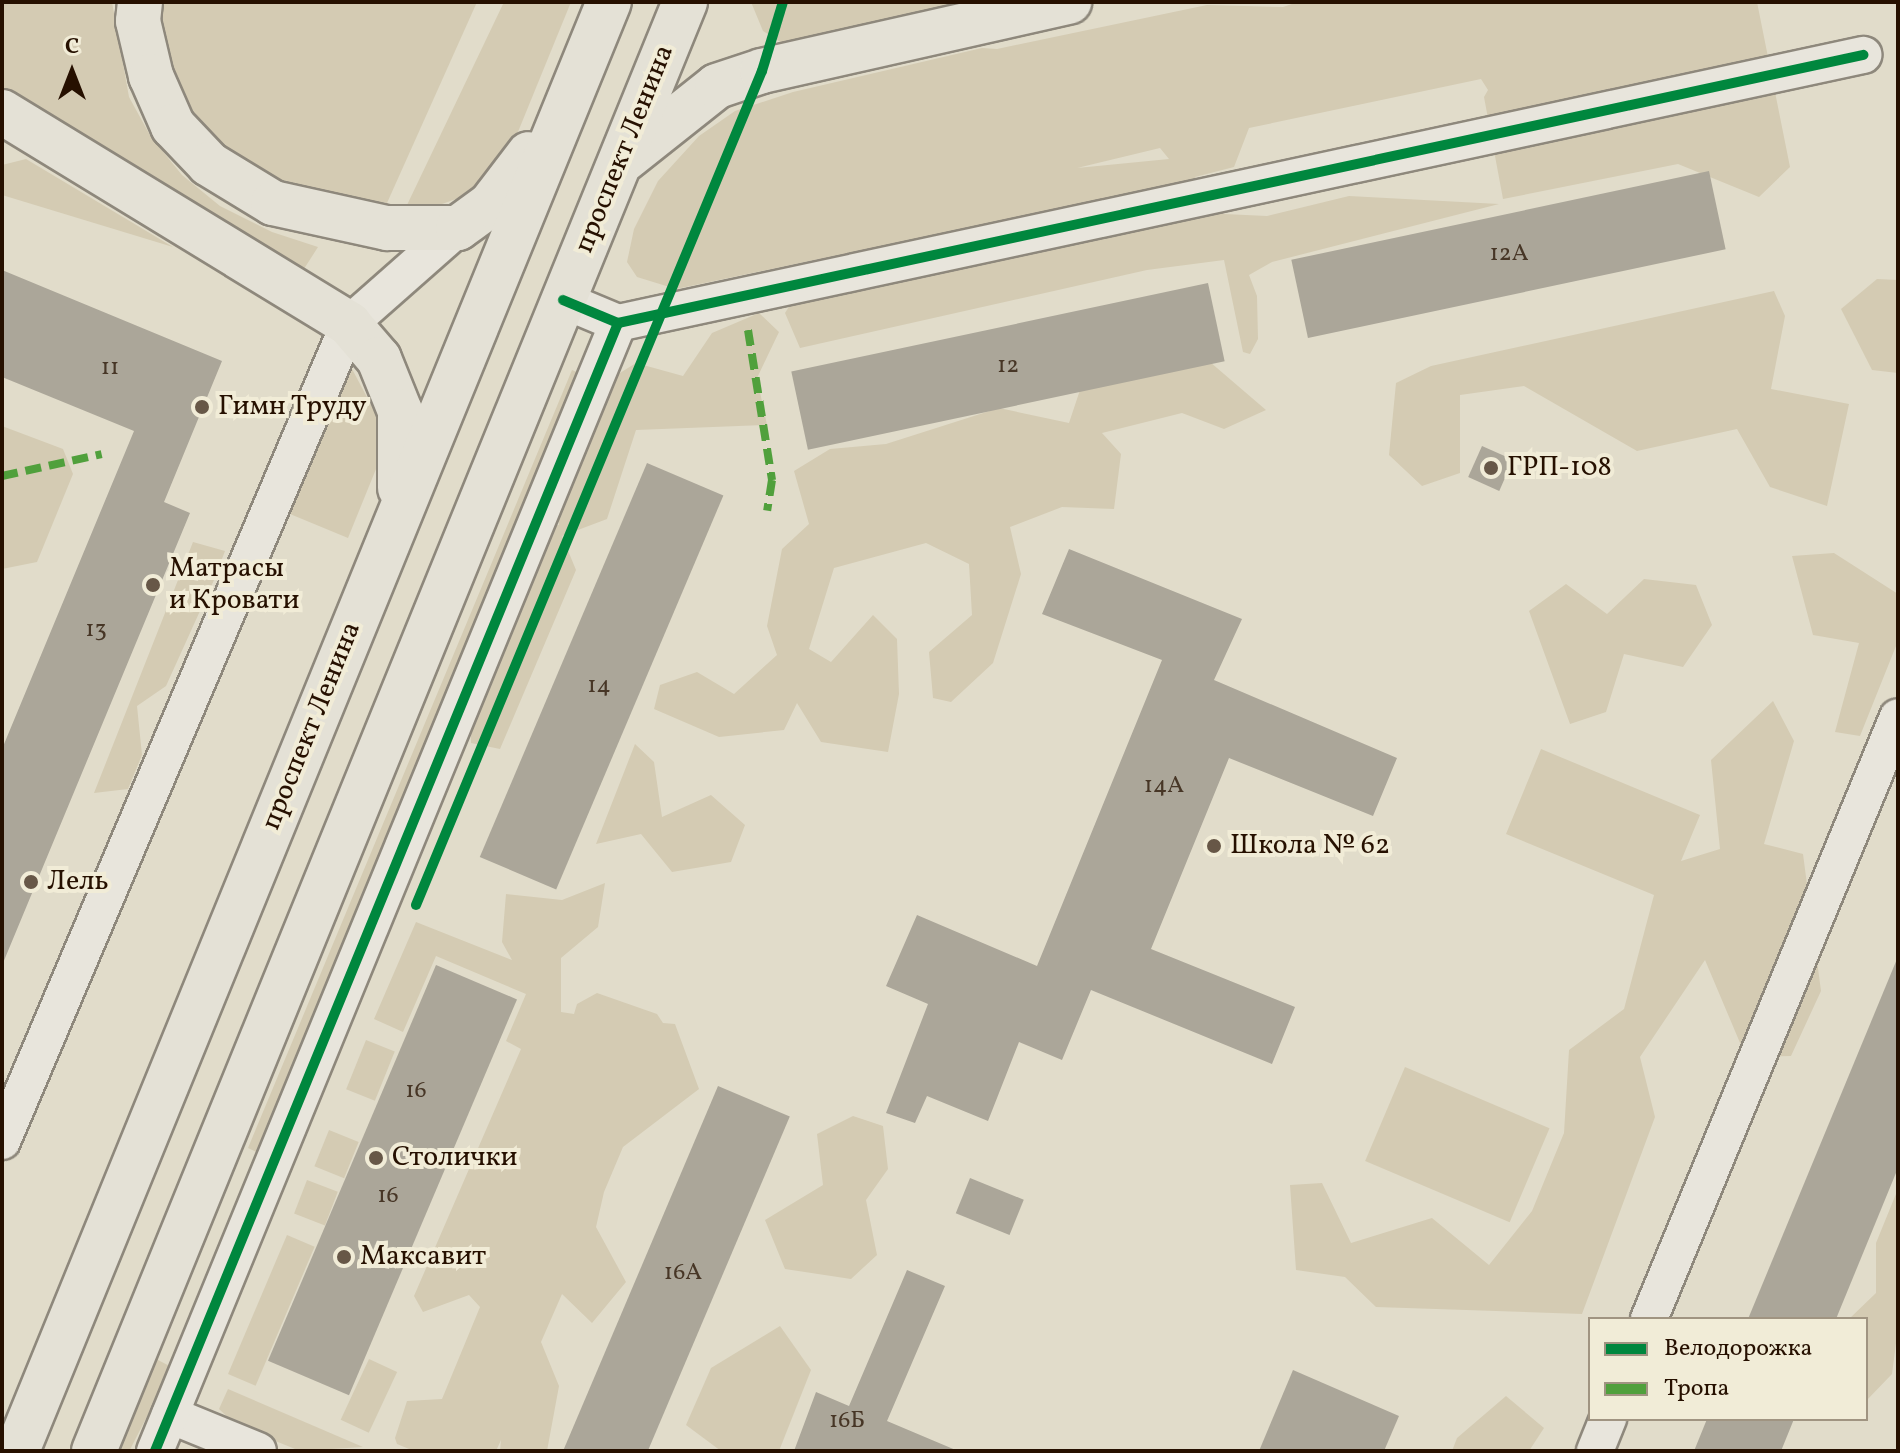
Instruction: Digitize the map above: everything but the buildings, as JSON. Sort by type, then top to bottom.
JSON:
[{"type":"main road","points":[[140,2],[138,21],[151,76],[173,126],[209,164],[273,203],[311,215],[387,228],[458,228],[490,205],[564,107]]},
{"type":"main road","name":"проспект Ленина","points":[[17,1451],[609,2]]},
{"type":"main road","name":"проспект Ленина","points":[[94,1451],[563,300],[625,159],[685,2]]},
{"type":"main road","points":[[625,159],[705,95],[732,81],[1069,2]]},
{"type":"main road","points":[[2,112],[349,324],[379,359],[400,411],[400,509]]},
{"type":"street","points":[[563,300],[618,323],[1863,55]]},
{"type":"street","points":[[2,1141],[349,324],[458,228]]},
{"type":"street","points":[[155,1451],[618,323]]},
{"type":"street","points":[[1650,1317],[1898,717]]},
{"type":"street","points":[[170,1415],[258,1451]]},
{"type":"street","points":[[1595,1451],[1607,1421]]},
{"type":"shaded area","points":[[2,2],[112,2],[129,97],[151,137],[182,175],[220,206],[272,232],[318,247],[302,272],[2,93]]},
{"type":"shaded area","points":[[158,2],[477,2],[387,203],[327,196],[271,181],[213,139],[173,85],[158,31]]},
{"type":"shaded area","points":[[504,2],[571,2],[511,149],[470,194],[442,204],[407,205]]},
{"type":"shaded area","points":[[751,2],[989,2],[782,43],[763,31]]},
{"type":"shaded area","points":[[1298,2],[1757,2],[1790,167],[1759,197],[1678,164],[1503,199],[1484,97],[1488,90],[1481,79],[1249,128],[1234,167],[1195,177],[1224,214],[1267,216],[1349,196],[1499,204],[1272,262],[1249,275],[1257,296],[1258,339],[1250,354],[1243,352],[1224,260],[1147,270],[800,348],[785,313],[819,259],[676,289],[637,277],[627,262],[634,229],[658,181],[699,136],[735,111],[793,92],[982,48],[997,49],[1207,5],[1283,7]],"holes":[[[1160,148],[1169,159],[1077,168]]]},
{"type":"shaded area","points":[[26,159],[173,247],[2,195],[2,165]]},
{"type":"shaded area","points":[[1877,279],[1898,280],[1898,373],[1872,370],[1841,309]]},
{"type":"shaded area","points":[[1774,291],[1785,316],[1771,389],[1849,404],[1827,506],[1770,487],[1737,429],[1637,451],[1524,386],[1460,395],[1460,473],[1422,486],[1389,455],[1396,383],[1431,366]]},
{"type":"shaded area","points":[[759,313],[779,332],[757,378],[767,425],[636,430],[607,519],[562,536],[576,570],[500,749],[471,743],[469,657],[265,1156],[248,1148],[572,370],[579,373],[575,401],[636,363],[683,376],[712,333]],"holes":[[[555,486],[559,525],[527,525]]]},
{"type":"shaded area","points":[[1210,362],[1266,410],[1224,429],[1182,413],[1102,433],[1121,454],[1114,509],[1062,507],[1010,527],[1021,574],[993,663],[951,702],[933,698],[929,652],[972,615],[969,564],[926,543],[834,568],[809,649],[831,662],[873,615],[897,639],[899,694],[888,752],[821,742],[797,703],[784,730],[719,737],[654,709],[660,685],[697,672],[734,694],[777,655],[767,626],[782,549],[809,524],[794,471],[830,449],[886,444],[999,408],[1069,423],[1080,390]]},
{"type":"shaded area","points":[[351,367],[378,418],[380,443],[376,469],[348,538],[290,514]]},
{"type":"shaded area","points":[[2,426],[63,449],[73,474],[37,562],[2,569]]},
{"type":"shaded area","points":[[193,542],[225,551],[214,580],[166,686],[137,706],[142,755],[128,789],[94,793]]},
{"type":"shaded area","points":[[1834,553],[1898,594],[1898,641],[1860,736],[1835,732],[1859,643],[1813,635],[1792,556]]},
{"type":"shaded area","points":[[1644,579],[1696,585],[1712,625],[1683,667],[1624,654],[1606,712],[1570,724],[1529,611],[1566,584],[1607,614]]},
{"type":"shaded area","points":[[1773,701],[1794,741],[1764,844],[1803,854],[1821,991],[1791,1056],[1746,1057],[1705,960],[1640,1057],[1655,1117],[1582,1314],[1376,1307],[1345,1277],[1296,1270],[1290,1185],[1322,1183],[1351,1243],[1432,1218],[1489,1265],[1532,1211],[1564,1133],[1569,1050],[1624,1009],[1654,895],[1506,834],[1541,749],[1700,815],[1681,861],[1720,849],[1711,760]]},
{"type":"shaded area","points":[[635,744],[654,762],[662,817],[711,795],[745,825],[731,862],[672,872],[641,834],[596,844]]},
{"type":"shaded area","points":[[605,883],[598,927],[561,958],[561,1012],[574,1014],[577,1004],[597,993],[657,1014],[663,1023],[675,1024],[699,1089],[623,1147],[604,1192],[596,1227],[626,1282],[592,1323],[562,1294],[541,1342],[559,1386],[547,1451],[500,1451],[501,1440],[496,1451],[414,1451],[397,1444],[395,1438],[407,1401],[442,1399],[480,1307],[469,1295],[423,1312],[414,1296],[521,1049],[506,1041],[526,994],[436,956],[403,1032],[374,1019],[416,922],[512,960],[502,942],[506,894],[562,900]]},
{"type":"shaded area","points":[[366,1040],[395,1052],[375,1101],[346,1089]]},
{"type":"shaded area","points":[[1405,1067],[1550,1128],[1510,1222],[1365,1161]]},
{"type":"shaded area","points":[[853,1116],[883,1126],[888,1169],[866,1200],[877,1255],[851,1279],[785,1269],[765,1220],[823,1185],[817,1134]]},
{"type":"shaded area","points":[[329,1130],[359,1142],[344,1178],[314,1166]]},
{"type":"shaded area","points":[[307,1180],[338,1192],[325,1225],[294,1214]]},
{"type":"shaded area","points":[[1898,1189],[1898,1328],[1892,1374],[1868,1399],[1868,1317],[1851,1317],[1876,1293],[1876,1243]]},
{"type":"shaded area","points":[[287,1235],[315,1247],[256,1386],[228,1374]]},
{"type":"shaded area","points":[[780,1326],[811,1370],[779,1451],[721,1451],[686,1425],[711,1368]]},
{"type":"shaded area","points":[[156,1359],[172,1367],[129,1451],[111,1448]]},
{"type":"shaded area","points":[[369,1359],[397,1372],[369,1433],[341,1420]]},
{"type":"shaded area","points":[[228,1389],[363,1447],[300,1451],[236,1425],[219,1409]]},
{"type":"shaded area","points":[[1506,1396],[1544,1428],[1529,1451],[1452,1451],[1457,1438]]},
{"type":"marked path","points":[[748,330],[772,480],[767,511]]},
{"type":"marked path","points":[[2,476],[102,454]]},
{"type":"cycle path","points":[[416,905],[762,71],[783,2]]},
{"type":"cycle path","points":[[563,300],[618,323],[1863,55]]},
{"type":"cycle path","points":[[155,1451],[618,323]]},
{"type":"place","name":"Гимн Труду","points":[[202,407]]},
{"type":"place","name":"ГРП-108","points":[[1491,468]]},
{"type":"place","name":"Матрасы и Кровати","points":[[153,585]]},
{"type":"place","name":"Школа № 62","points":[[1214,846]]},
{"type":"place","name":"Лель","points":[[31,882]]},
{"type":"place","name":"Столички","points":[[376,1158]]},
{"type":"place","name":"Максавит","points":[[344,1257]]}]
